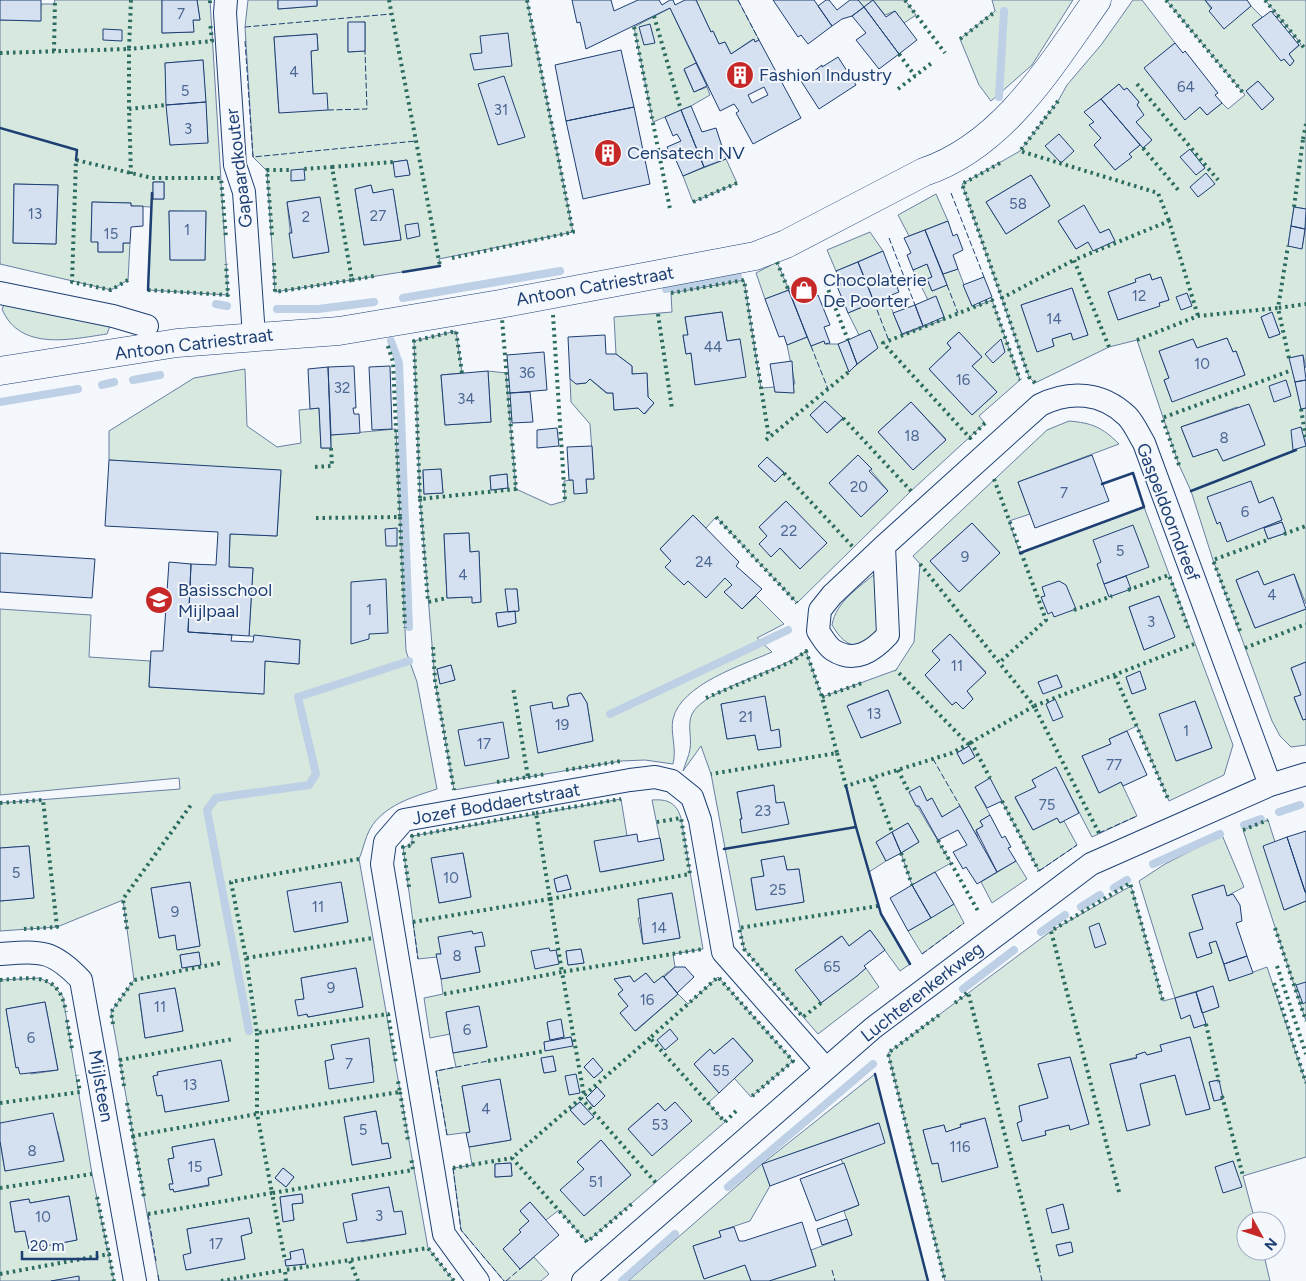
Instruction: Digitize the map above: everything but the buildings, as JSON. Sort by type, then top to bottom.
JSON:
[{"type":"main road","name":"Antoon Catriestraat","points":[[0,371],[177,343],[339,330],[500,304],[755,256],[786,244],[924,172],[947,164],[980,141],[1026,97],[1064,49],[1097,0]]},
{"type":"street","name":"Gapaardkouter","points":[[226,0],[225,13],[235,165],[244,192],[254,336]]},
{"type":"street","points":[[0,293],[114,316],[147,326]]},
{"type":"street","name":"Gaspeldoorndreef","points":[[884,546],[888,635],[872,651],[853,656],[832,650],[818,631],[820,610],[832,595],[884,546],[1040,405],[1054,398],[1080,394],[1103,399],[1128,417],[1144,443],[1270,785]]},
{"type":"street","name":"Luchterenkerkweg","points":[[583,1281],[873,1028],[1091,864],[1270,785],[1306,774]]},
{"type":"street","name":"Jozef Boddaertstraat","points":[[478,1281],[444,1234],[382,864],[385,842],[404,820],[630,780],[655,777],[672,781],[692,797],[700,820],[723,952],[826,1069]]},
{"type":"street","name":"Mijlsteen","points":[[0,954],[37,952],[65,963],[81,980],[135,1281]]},
{"type":"shaded area","points":[[55,0],[162,0],[162,33],[193,32],[193,20],[200,20],[197,0],[210,0],[228,295],[148,290],[151,207],[131,206],[131,203],[92,202],[91,241],[98,242],[98,252],[123,252],[123,243],[130,243],[128,280],[111,290],[0,264],[0,20],[40,21],[41,4],[54,4]],"holes":[[[203,60],[208,142],[170,145],[165,63]],[[153,182],[164,182],[164,199],[153,199]],[[14,184],[58,185],[56,244],[13,243]],[[169,211],[206,212],[205,260],[170,260]]]},
{"type":"shaded area","points":[[248,0],[278,0],[278,9],[317,6],[317,0],[527,0],[573,232],[439,259],[440,266],[275,292],[267,171],[253,157],[245,27]],"holes":[[[365,22],[365,51],[348,52],[348,23]],[[317,34],[318,50],[311,51],[313,94],[279,113],[274,37]],[[407,160],[410,174],[396,177],[393,162]],[[371,185],[373,193],[393,190],[401,240],[364,245],[355,189]],[[319,197],[329,252],[293,258],[287,202]]]},
{"type":"shaded area","points":[[696,0],[738,0],[759,40],[755,42],[753,39],[731,54],[725,42],[719,44],[713,31],[711,32]]},
{"type":"shaded area","points":[[858,0],[873,0],[864,7]]},
{"type":"shaded area","points":[[873,0],[905,0],[916,15],[904,23],[895,11],[885,15]]},
{"type":"shaded area","points":[[992,0],[1073,0],[1032,65],[991,101],[979,85],[960,39],[995,11]]},
{"type":"shaded area","points":[[1133,0],[1142,0],[1175,43],[1145,68],[1185,119],[1200,107],[1207,115],[1222,103],[1228,109],[1245,95],[1166,0],[1205,0],[1224,28],[1251,6],[1262,17],[1253,25],[1290,66],[1294,61],[1289,54],[1301,44],[1265,0],[1306,0],[1306,209],[1294,207],[1288,246],[1302,248],[1306,224],[1306,368],[1303,355],[1290,358],[1301,409],[1306,408],[1306,604],[1294,574],[1264,585],[1258,571],[1236,580],[1255,628],[1306,609],[1306,662],[1291,668],[1301,695],[1294,698],[1303,720],[1306,719],[1306,745],[1291,747],[1280,736],[1272,721],[1213,560],[1191,491],[1179,465],[1137,340],[1109,347],[1035,383],[1029,377],[962,184],[1020,151],[1058,101],[1067,85],[1101,45]],"holes":[[[1258,81],[1274,99],[1262,109],[1246,91]],[[1119,84],[1124,90],[1127,88],[1139,102],[1137,105],[1140,109],[1136,122],[1152,140],[1143,148],[1140,145],[1129,154],[1131,157],[1115,170],[1094,145],[1101,138],[1090,125],[1094,122],[1085,112]],[[1031,175],[1050,206],[1006,234],[986,202]],[[1058,221],[1100,233],[1109,229],[1114,241],[1088,242],[1076,249]],[[1150,274],[1152,280],[1161,277],[1169,300],[1159,303],[1159,306],[1118,320],[1108,292],[1136,282],[1136,279]],[[1072,288],[1088,335],[1073,339],[1071,333],[1052,339],[1054,346],[1037,351],[1021,305]],[[1272,313],[1280,334],[1269,338],[1261,317]],[[1227,338],[1233,352],[1236,351],[1245,375],[1172,401],[1164,380],[1169,378],[1159,351],[1193,339],[1197,348]],[[1237,407],[1260,431],[1265,445],[1224,461],[1217,449],[1193,457],[1181,427]],[[1251,482],[1259,503],[1273,497],[1282,520],[1227,541],[1220,522],[1217,524]],[[1282,522],[1286,533],[1268,539],[1264,528]]]},
{"type":"shaded area","points":[[670,8],[696,63],[684,70],[694,92],[707,87],[710,95],[691,106],[653,122],[634,27]]},
{"type":"shaded area","points":[[726,159],[737,183],[693,202],[683,176]]},
{"type":"shaded area","points":[[936,194],[948,221],[909,236],[898,215]]},
{"type":"shaded area","points":[[870,232],[883,251],[836,271],[827,250]]},
{"type":"shaded area","points":[[777,262],[789,290],[765,299],[756,273]]},
{"type":"shaded area","points":[[927,264],[932,277],[927,279],[932,291],[947,285],[943,274],[958,269],[972,306],[974,307],[992,300],[1020,380],[979,416],[985,423],[911,491],[797,603],[716,517],[706,528],[693,515],[660,549],[671,561],[666,567],[684,585],[688,581],[725,578],[732,585],[725,592],[742,609],[756,596],[784,624],[757,638],[772,652],[715,677],[700,686],[678,707],[672,724],[673,764],[645,760],[621,761],[454,790],[435,681],[420,499],[414,341],[456,331],[462,373],[441,375],[445,425],[491,422],[488,371],[506,373],[516,489],[551,505],[565,501],[564,481],[573,480],[587,493],[586,479],[594,479],[590,424],[571,402],[570,379],[577,384],[586,383],[590,379],[606,393],[613,393],[614,410],[638,408],[645,414],[654,403],[648,397],[647,374],[632,374],[632,366],[616,354],[614,317],[672,312],[671,293],[744,280],[761,388],[775,387],[775,392],[794,392],[793,384],[795,384],[787,345],[807,337],[811,346],[824,341],[825,344],[838,344],[849,371],[878,348],[859,335],[848,313],[887,297],[902,335],[945,319],[936,297],[928,300],[913,270]],"holes":[[[722,312],[727,341],[740,339],[695,384],[691,353],[686,354],[683,336],[688,335],[685,317]],[[959,332],[982,357],[972,366],[997,392],[972,415],[929,369],[951,348],[947,343]],[[825,401],[843,419],[827,433],[810,415]],[[911,402],[946,439],[913,470],[878,432]],[[858,455],[888,491],[861,517],[829,483]],[[767,457],[784,472],[775,482],[758,466]],[[441,469],[443,493],[424,494],[423,471]],[[507,474],[508,488],[491,490],[490,476]],[[786,501],[826,543],[800,569],[780,548],[771,556],[767,536],[759,527]],[[469,533],[470,552],[479,552],[481,602],[473,603],[472,597],[447,598],[444,534]],[[517,589],[519,610],[515,611],[516,623],[498,627],[496,613],[508,612],[506,590]],[[451,665],[455,680],[440,683],[437,669]],[[581,693],[587,703],[593,741],[538,753],[553,709],[569,706],[567,698],[570,695]]]},
{"type":"shaded area","points":[[4,305],[110,326],[107,334],[63,340],[34,337],[21,332],[10,323],[2,309]]},
{"type":"shaded area","points":[[245,369],[247,426],[277,447],[301,443],[299,410],[319,408],[321,448],[331,448],[331,435],[396,429],[406,651],[417,682],[437,789],[400,803],[383,814],[370,829],[359,859],[428,1248],[454,1281],[159,1281],[111,1012],[134,980],[123,900],[57,927],[0,931],[0,901],[34,898],[29,846],[0,848],[0,803],[180,789],[179,778],[0,795],[0,609],[91,615],[89,657],[150,661],[149,687],[263,694],[265,661],[299,664],[300,640],[249,636],[253,568],[229,567],[230,534],[277,536],[281,471],[109,460],[109,431],[194,378]],"holes":[[[190,882],[200,946],[178,950],[175,935],[159,938],[151,888]],[[341,882],[348,922],[295,932]],[[199,952],[201,965],[182,968],[180,955]],[[356,968],[363,1007],[308,1017],[296,1001],[304,999],[301,978]],[[175,988],[183,1031],[145,1038],[139,995]],[[368,1039],[373,1068],[330,1089],[325,1061],[334,1059],[332,1045]],[[221,1061],[229,1101],[165,1112],[162,1095],[157,1095],[153,1076],[158,1075],[158,1072]],[[376,1111],[382,1144],[388,1143],[391,1158],[352,1165],[344,1117]],[[214,1139],[222,1175],[208,1178],[209,1186],[174,1192],[170,1184],[173,1184],[168,1159],[174,1158],[172,1147]],[[283,1168],[294,1177],[286,1187],[275,1178]],[[389,1187],[394,1212],[406,1234],[361,1242],[352,1194]],[[302,1194],[303,1203],[292,1204],[294,1220],[283,1221],[280,1197]],[[249,1218],[252,1233],[241,1236],[245,1259],[186,1270],[191,1253],[187,1229]],[[303,1250],[305,1264],[286,1266],[285,1260],[291,1259],[290,1252]]]},
{"type":"shaded area","points":[[1069,421],[1084,423],[1102,430],[1119,444],[1018,482],[1030,514],[1009,521],[1020,553],[1144,507],[1233,745],[1224,775],[1169,801],[1137,726],[1109,739],[1111,744],[1082,756],[1099,793],[1121,782],[1137,816],[1092,837],[1056,768],[1032,780],[1036,787],[1015,798],[1033,830],[1057,818],[1060,823],[1064,821],[1077,845],[1039,871],[990,779],[975,787],[990,815],[980,821],[983,826],[976,830],[978,838],[960,807],[942,817],[931,798],[927,801],[920,787],[909,792],[951,863],[912,885],[901,853],[919,842],[908,823],[876,842],[886,861],[869,872],[881,914],[910,964],[900,971],[870,930],[849,946],[841,936],[796,970],[821,1003],[866,968],[879,987],[818,1034],[744,949],[711,774],[701,746],[683,771],[690,749],[690,722],[692,714],[699,705],[711,697],[794,659],[806,651],[822,697],[896,670],[914,642],[920,564],[913,556],[1047,430]],"holes":[[[972,523],[1000,553],[959,592],[930,561]],[[1159,596],[1174,637],[1144,650],[1129,607]],[[950,634],[986,672],[967,691],[973,699],[963,709],[956,702],[952,705],[925,675],[940,660],[932,651]],[[1140,672],[1146,689],[1132,694],[1126,677]],[[1057,675],[1062,687],[1043,693],[1038,682]],[[888,690],[901,723],[861,738],[848,705]],[[765,697],[771,731],[779,730],[781,746],[758,750],[755,735],[727,739],[721,704]],[[1195,701],[1212,748],[1177,761],[1160,714]],[[969,746],[975,757],[963,764],[957,753]],[[773,785],[776,803],[742,833],[740,819],[742,819],[737,792]],[[784,857],[787,870],[799,869],[804,902],[756,910],[751,879],[764,876],[761,860]]]},
{"type":"shaded area","points":[[877,572],[878,635],[860,647],[855,646],[843,640],[835,630],[832,625],[834,616],[850,595]]},
{"type":"shaded area","points":[[621,799],[627,836],[602,872],[664,860],[652,800],[662,800],[674,805],[681,818],[703,949],[673,954],[675,967],[654,983],[646,973],[634,982],[630,976],[614,979],[623,990],[618,994],[628,1006],[620,1013],[636,1031],[678,994],[688,1004],[718,977],[793,1061],[751,1097],[734,1078],[753,1060],[733,1038],[714,1054],[709,1050],[694,1064],[719,1093],[708,1103],[725,1122],[587,1242],[559,1210],[546,1220],[530,1202],[520,1211],[529,1221],[519,1230],[521,1232],[503,1249],[520,1269],[534,1257],[549,1274],[541,1281],[504,1281],[461,1230],[453,1168],[472,1165],[469,1147],[511,1140],[500,1080],[462,1086],[470,1132],[447,1135],[436,1071],[456,1067],[453,1053],[487,1047],[479,1007],[446,1012],[450,1034],[430,1038],[424,998],[443,994],[441,979],[480,972],[472,931],[441,954],[437,954],[437,957],[418,959],[403,847],[412,845],[412,836]],"holes":[[[463,853],[471,897],[439,903],[432,858]],[[567,875],[571,889],[557,892],[554,879]],[[672,893],[680,938],[643,944],[638,918],[641,918],[638,899]],[[581,949],[584,963],[568,965],[566,951]],[[561,1020],[564,1037],[550,1040],[547,1023]],[[571,1037],[573,1045],[545,1050],[544,1042]],[[553,1056],[556,1071],[544,1073],[541,1059]],[[593,1059],[603,1070],[594,1078],[584,1067]],[[597,1087],[605,1096],[593,1107],[586,1098]],[[580,1102],[593,1117],[584,1125],[570,1110]],[[675,1102],[652,1155],[628,1129],[658,1103],[665,1111]],[[601,1140],[631,1175],[584,1216],[584,1169],[577,1162]],[[511,1163],[512,1176],[495,1177],[495,1164]]]},
{"type":"shaded area","points":[[1268,820],[1275,842],[1285,910],[1306,901],[1306,1021],[1243,830]]},
{"type":"shaded area","points":[[1222,835],[1244,887],[1227,896],[1223,885],[1192,895],[1203,929],[1189,934],[1197,958],[1212,953],[1209,943],[1216,941],[1229,981],[1267,967],[1306,1083],[1306,1157],[1243,1176],[1252,1211],[1236,1211],[1236,1261],[1265,1261],[1270,1281],[945,1281],[888,1053],[1051,931],[1131,886],[1163,1001],[1175,998],[1139,881],[1165,864]],"holes":[[[1213,986],[1219,1007],[1202,1013],[1206,1024],[1194,1028],[1190,1015],[1181,1018],[1175,998]],[[1190,1037],[1210,1109],[1186,1115],[1175,1075],[1140,1084],[1150,1125],[1127,1131],[1110,1064],[1137,1057],[1136,1055],[1145,1052],[1147,1055],[1162,1051],[1160,1045]],[[1070,1057],[1089,1124],[1070,1129],[1069,1125],[1045,1131],[1046,1135],[1023,1141],[1017,1123],[1022,1121],[1019,1106],[1048,1098],[1038,1064]],[[1218,1080],[1223,1098],[1214,1101],[1209,1082]],[[985,1118],[998,1167],[942,1182],[938,1163],[932,1164],[923,1130],[944,1125],[946,1132],[961,1127],[960,1124]],[[1233,1161],[1241,1187],[1215,1167]],[[1063,1204],[1069,1228],[1052,1233],[1047,1209]],[[1070,1242],[1073,1252],[1059,1256],[1057,1245]]]},
{"type":"shaded area","points":[[1016,861],[1027,879],[992,903],[981,882]]},
{"type":"shaded area","points":[[954,904],[964,923],[922,954],[908,931]]},
{"type":"shaded area","points":[[40,978],[54,986],[63,997],[92,1174],[114,1281],[79,1281],[79,1277],[51,1281],[0,1281],[0,1141],[5,1171],[64,1160],[58,1132],[0,1123],[0,980]],"holes":[[[45,1002],[58,1070],[31,1074],[16,1067],[6,1009]],[[69,1196],[77,1240],[29,1249],[25,1231],[15,1232],[10,1202],[29,1199],[30,1203]]]},
{"type":"shaded area","points":[[875,1074],[928,1281],[769,1281],[816,1266],[811,1250],[852,1235],[844,1211],[859,1205],[841,1159],[878,1123],[763,1164],[770,1186],[750,1221],[720,1231],[721,1237],[693,1246],[704,1279],[745,1265],[751,1281],[628,1281],[762,1164]]},
{"type":"waterway","points":[[999,97],[1004,11]]},
{"type":"waterway","points":[[403,298],[560,271]]},
{"type":"waterway","points":[[666,289],[738,276]]},
{"type":"waterway","points":[[277,309],[318,309],[374,302]]},
{"type":"waterway","points":[[216,304],[227,306]]},
{"type":"waterway","points":[[391,341],[399,363],[409,627]]},
{"type":"waterway","points":[[133,380],[160,375]]},
{"type":"waterway","points":[[102,385],[114,382]]},
{"type":"waterway","points":[[0,402],[78,389]]},
{"type":"waterway","points":[[610,714],[788,630]]},
{"type":"waterway","points":[[249,1031],[207,810],[216,798],[309,785],[316,774],[298,697],[409,661]]},
{"type":"waterway","points":[[1279,812],[1300,805]]},
{"type":"waterway","points":[[1244,825],[1261,819]]},
{"type":"waterway","points":[[1153,864],[1220,834]]},
{"type":"waterway","points":[[1114,888],[1127,880]]},
{"type":"waterway","points":[[1081,907],[1100,895]]},
{"type":"waterway","points":[[1041,932],[1065,915]]},
{"type":"waterway","points":[[963,989],[1014,950]]},
{"type":"waterway","points":[[728,1187],[873,1064]]},
{"type":"waterway","points":[[622,1281],[675,1234]]},
{"type":"hedge","points":[[54,51],[55,0]]},
{"type":"hedge","points":[[0,53],[129,49],[131,0]]},
{"type":"hedge","points":[[389,0],[440,266]]},
{"type":"hedge","points":[[452,258],[573,232],[527,0]]},
{"type":"hedge","points":[[905,0],[945,53]]},
{"type":"hedge","points":[[1166,0],[1245,95]]},
{"type":"hedge","points":[[1265,0],[1306,50]]},
{"type":"hedge","points":[[960,39],[996,11]]},
{"type":"hedge","points":[[654,16],[681,110]]},
{"type":"hedge","points":[[129,109],[129,49],[212,41],[210,22]]},
{"type":"hedge","points":[[634,27],[670,209]]},
{"type":"hedge","points":[[899,54],[915,76]]},
{"type":"hedge","points":[[898,89],[933,62]]},
{"type":"hedge","points":[[1137,84],[1218,180]]},
{"type":"hedge","points":[[1058,101],[1020,151],[1158,193],[1169,221]]},
{"type":"hedge","points":[[131,174],[129,109],[166,105]]},
{"type":"hedge","points":[[1303,139],[1306,124]]},
{"type":"hedge","points":[[1294,207],[1303,139],[1306,140]]},
{"type":"hedge","points":[[1143,148],[1179,191]]},
{"type":"hedge","points":[[128,280],[111,290],[72,282],[76,160],[152,178],[221,178],[226,238]]},
{"type":"hedge","points":[[332,167],[393,162]]},
{"type":"hedge","points":[[1000,163],[962,184],[1002,298]]},
{"type":"hedge","points":[[274,263],[275,292],[352,280],[332,167],[304,169]]},
{"type":"hedge","points":[[272,235],[267,170],[291,170]]},
{"type":"hedge","points":[[693,202],[737,183]]},
{"type":"hedge","points":[[1109,347],[1074,260],[1169,221],[1198,316]]},
{"type":"hedge","points":[[1137,340],[1198,316],[1278,308],[1288,246]]},
{"type":"hedge","points":[[1035,383],[1029,377],[1002,298],[1074,260]]},
{"type":"hedge","points":[[777,262],[788,289]]},
{"type":"hedge","points":[[148,290],[228,295],[226,264]]},
{"type":"hedge","points":[[352,280],[374,276]]},
{"type":"hedge","points":[[671,293],[744,280],[769,438]]},
{"type":"hedge","points":[[826,284],[848,340]]},
{"type":"hedge","points":[[985,423],[970,438],[883,343],[992,300],[1020,380]]},
{"type":"hedge","points":[[1289,358],[1278,308],[1306,304]]},
{"type":"hedge","points":[[658,314],[672,409]]},
{"type":"hedge","points":[[553,315],[565,501]]},
{"type":"hedge","points":[[462,373],[456,331],[414,341],[420,499],[516,489],[502,319]]},
{"type":"hedge","points":[[316,518],[400,517],[393,362],[387,343]]},
{"type":"hedge","points":[[766,440],[851,370]]},
{"type":"hedge","points":[[1179,465],[1162,418],[1292,370]]},
{"type":"hedge","points":[[1301,409],[1306,439]]},
{"type":"hedge","points":[[843,418],[911,491]]},
{"type":"hedge","points":[[315,467],[332,466],[331,448]]},
{"type":"hedge","points":[[784,473],[853,547]]},
{"type":"hedge","points":[[994,479],[1046,620],[1000,662]]},
{"type":"hedge","points":[[420,499],[428,602],[447,598]]},
{"type":"hedge","points":[[400,517],[405,628]]},
{"type":"hedge","points":[[716,517],[797,603]]},
{"type":"hedge","points":[[1284,534],[1306,526]]},
{"type":"hedge","points":[[1240,631],[1213,560],[1270,539]]},
{"type":"hedge","points":[[920,564],[1034,706],[968,744]]},
{"type":"hedge","points":[[1128,590],[1169,575],[1189,630]]},
{"type":"hedge","points":[[1074,610],[1112,596]]},
{"type":"hedge","points":[[1245,648],[1306,624]]},
{"type":"hedge","points":[[1099,833],[1034,706],[1194,644]]},
{"type":"hedge","points":[[433,647],[435,681],[454,790]]},
{"type":"hedge","points":[[706,698],[793,661],[806,651],[822,697],[837,753],[711,774]]},
{"type":"hedge","points":[[837,753],[846,786],[952,753],[968,744],[896,670]]},
{"type":"hedge","points":[[1115,676],[1169,801]]},
{"type":"hedge","points":[[822,697],[865,682]]},
{"type":"hedge","points":[[497,782],[528,777],[513,687]]},
{"type":"hedge","points":[[971,742],[990,778]]},
{"type":"hedge","points":[[566,770],[621,761]]},
{"type":"hedge","points":[[898,770],[909,792]]},
{"type":"hedge","points":[[528,777],[546,774]]},
{"type":"hedge","points":[[872,779],[892,832]]},
{"type":"hedge","points":[[536,813],[621,799]]},
{"type":"hedge","points":[[0,803],[43,800],[57,927],[22,929]]},
{"type":"hedge","points":[[1002,801],[1039,871]]},
{"type":"hedge","points":[[127,929],[123,899],[191,805]]},
{"type":"hedge","points":[[409,887],[403,847],[413,845],[412,836],[536,813],[550,899],[690,874],[681,818],[657,822]]},
{"type":"hedge","points":[[1243,830],[1268,820]]},
{"type":"hedge","points":[[938,840],[978,911]]},
{"type":"hedge","points":[[901,853],[912,885]]},
{"type":"hedge","points":[[359,859],[231,882],[246,958],[373,938]]},
{"type":"hedge","points":[[1119,1192],[1051,931],[1130,883],[1163,1001]]},
{"type":"hedge","points":[[413,922],[550,899],[562,972],[703,949]]},
{"type":"hedge","points":[[821,1003],[803,1017],[744,949],[739,928],[878,906]]},
{"type":"hedge","points":[[1275,928],[1306,1021]]},
{"type":"hedge","points":[[246,958],[257,1033],[388,1014],[396,1063]]},
{"type":"hedge","points":[[113,1024],[111,1012],[134,980],[220,963]]},
{"type":"hedge","points":[[1277,966],[1306,1054]]},
{"type":"hedge","points":[[444,994],[562,972],[584,1095]]},
{"type":"hedge","points":[[736,1111],[725,1122],[650,1038],[718,977],[793,1061],[751,1097]]},
{"type":"hedge","points":[[0,980],[34,978],[51,983],[63,999],[66,1012]]},
{"type":"hedge","points":[[1274,983],[1306,1083]]},
{"type":"hedge","points":[[955,1003],[968,992],[1039,1267]]},
{"type":"hedge","points":[[939,1015],[888,1053],[945,1281]]},
{"type":"hedge","points":[[67,1020],[72,1049]]},
{"type":"hedge","points":[[1206,1024],[1219,1082]]},
{"type":"hedge","points":[[257,1033],[257,1114],[400,1092],[398,1081]]},
{"type":"hedge","points":[[650,1038],[581,1098],[656,1183]]},
{"type":"hedge","points":[[124,1086],[120,1060],[233,1039]]},
{"type":"hedge","points":[[488,1061],[545,1051]]},
{"type":"hedge","points":[[0,1103],[80,1092],[77,1075]]},
{"type":"hedge","points":[[400,1092],[408,1140]]},
{"type":"hedge","points":[[1222,1096],[1243,1176]]},
{"type":"hedge","points":[[581,1098],[512,1158],[587,1242],[633,1203]]},
{"type":"hedge","points":[[127,1103],[133,1136],[257,1114],[272,1193],[413,1170],[411,1157]]},
{"type":"hedge","points":[[133,1136],[144,1197]]},
{"type":"hedge","points":[[453,1168],[512,1158]]},
{"type":"hedge","points":[[0,1188],[92,1174]]},
{"type":"hedge","points":[[148,1214],[272,1193],[285,1260]]},
{"type":"hedge","points":[[97,1197],[109,1254]]},
{"type":"hedge","points":[[286,1281],[285,1270],[428,1248],[454,1281]]},
{"type":"hedge","points":[[0,1274],[109,1254],[114,1281]]},
{"type":"hedge","points":[[350,1261],[358,1281]]},
{"type":"hedge","points":[[221,1281],[285,1270]]},
{"type":"fence","points":[[738,0],[759,40]]},
{"type":"fence","points":[[245,27],[391,14]]},
{"type":"fence","points":[[245,41],[253,157],[416,141]]},
{"type":"fence","points":[[328,110],[367,109],[365,51]]},
{"type":"fence","points":[[951,193],[984,277]]},
{"type":"fence","points":[[889,238],[915,305]]},
{"type":"fence","points":[[947,285],[958,313]]},
{"type":"fence","points":[[874,302],[889,341]]},
{"type":"fence","points":[[811,346],[828,389]]},
{"type":"fence","points":[[933,759],[960,806]]},
{"type":"fence","points":[[1099,833],[1137,816]]},
{"type":"fence","points":[[1039,871],[1077,845]]},
{"type":"fence","points":[[413,922],[418,959]]},
{"type":"fence","points":[[922,954],[964,923]]},
{"type":"fence","points":[[447,1135],[436,1071],[488,1061]]},
{"type":"fence","points":[[453,1168],[461,1230],[504,1281]]},
{"type":"fence","points":[[148,1214],[156,1261]]},
{"type":"fence","points":[[1039,1267],[1042,1281]]},
{"type":"fence","points":[[506,1281],[520,1269]]},
{"type":"fence","points":[[832,1270],[835,1281]]},
{"type":"fence","points":[[158,1275],[159,1281]]},
{"type":"wall","points":[[0,128],[77,150],[76,160]]},
{"type":"wall","points":[[148,290],[152,193]]},
{"type":"wall","points":[[403,272],[440,266]]},
{"type":"wall","points":[[1191,491],[1296,450]]},
{"type":"wall","points":[[1020,553],[1144,507],[1133,473],[1102,484]]},
{"type":"wall","points":[[724,849],[856,827],[846,786]]},
{"type":"wall","points":[[856,827],[881,914],[910,964]]},
{"type":"wall","points":[[875,1074],[928,1281]]},
{"type":"place","name":"Fashion Industry","points":[[740,75]]},
{"type":"place","name":"Censatech NV","points":[[608,153]]},
{"type":"place","name":"Chocolaterie De Poorter","points":[[804,290]]},
{"type":"place","name":"Basisschool Mijlpaal","points":[[159,600]]}]
